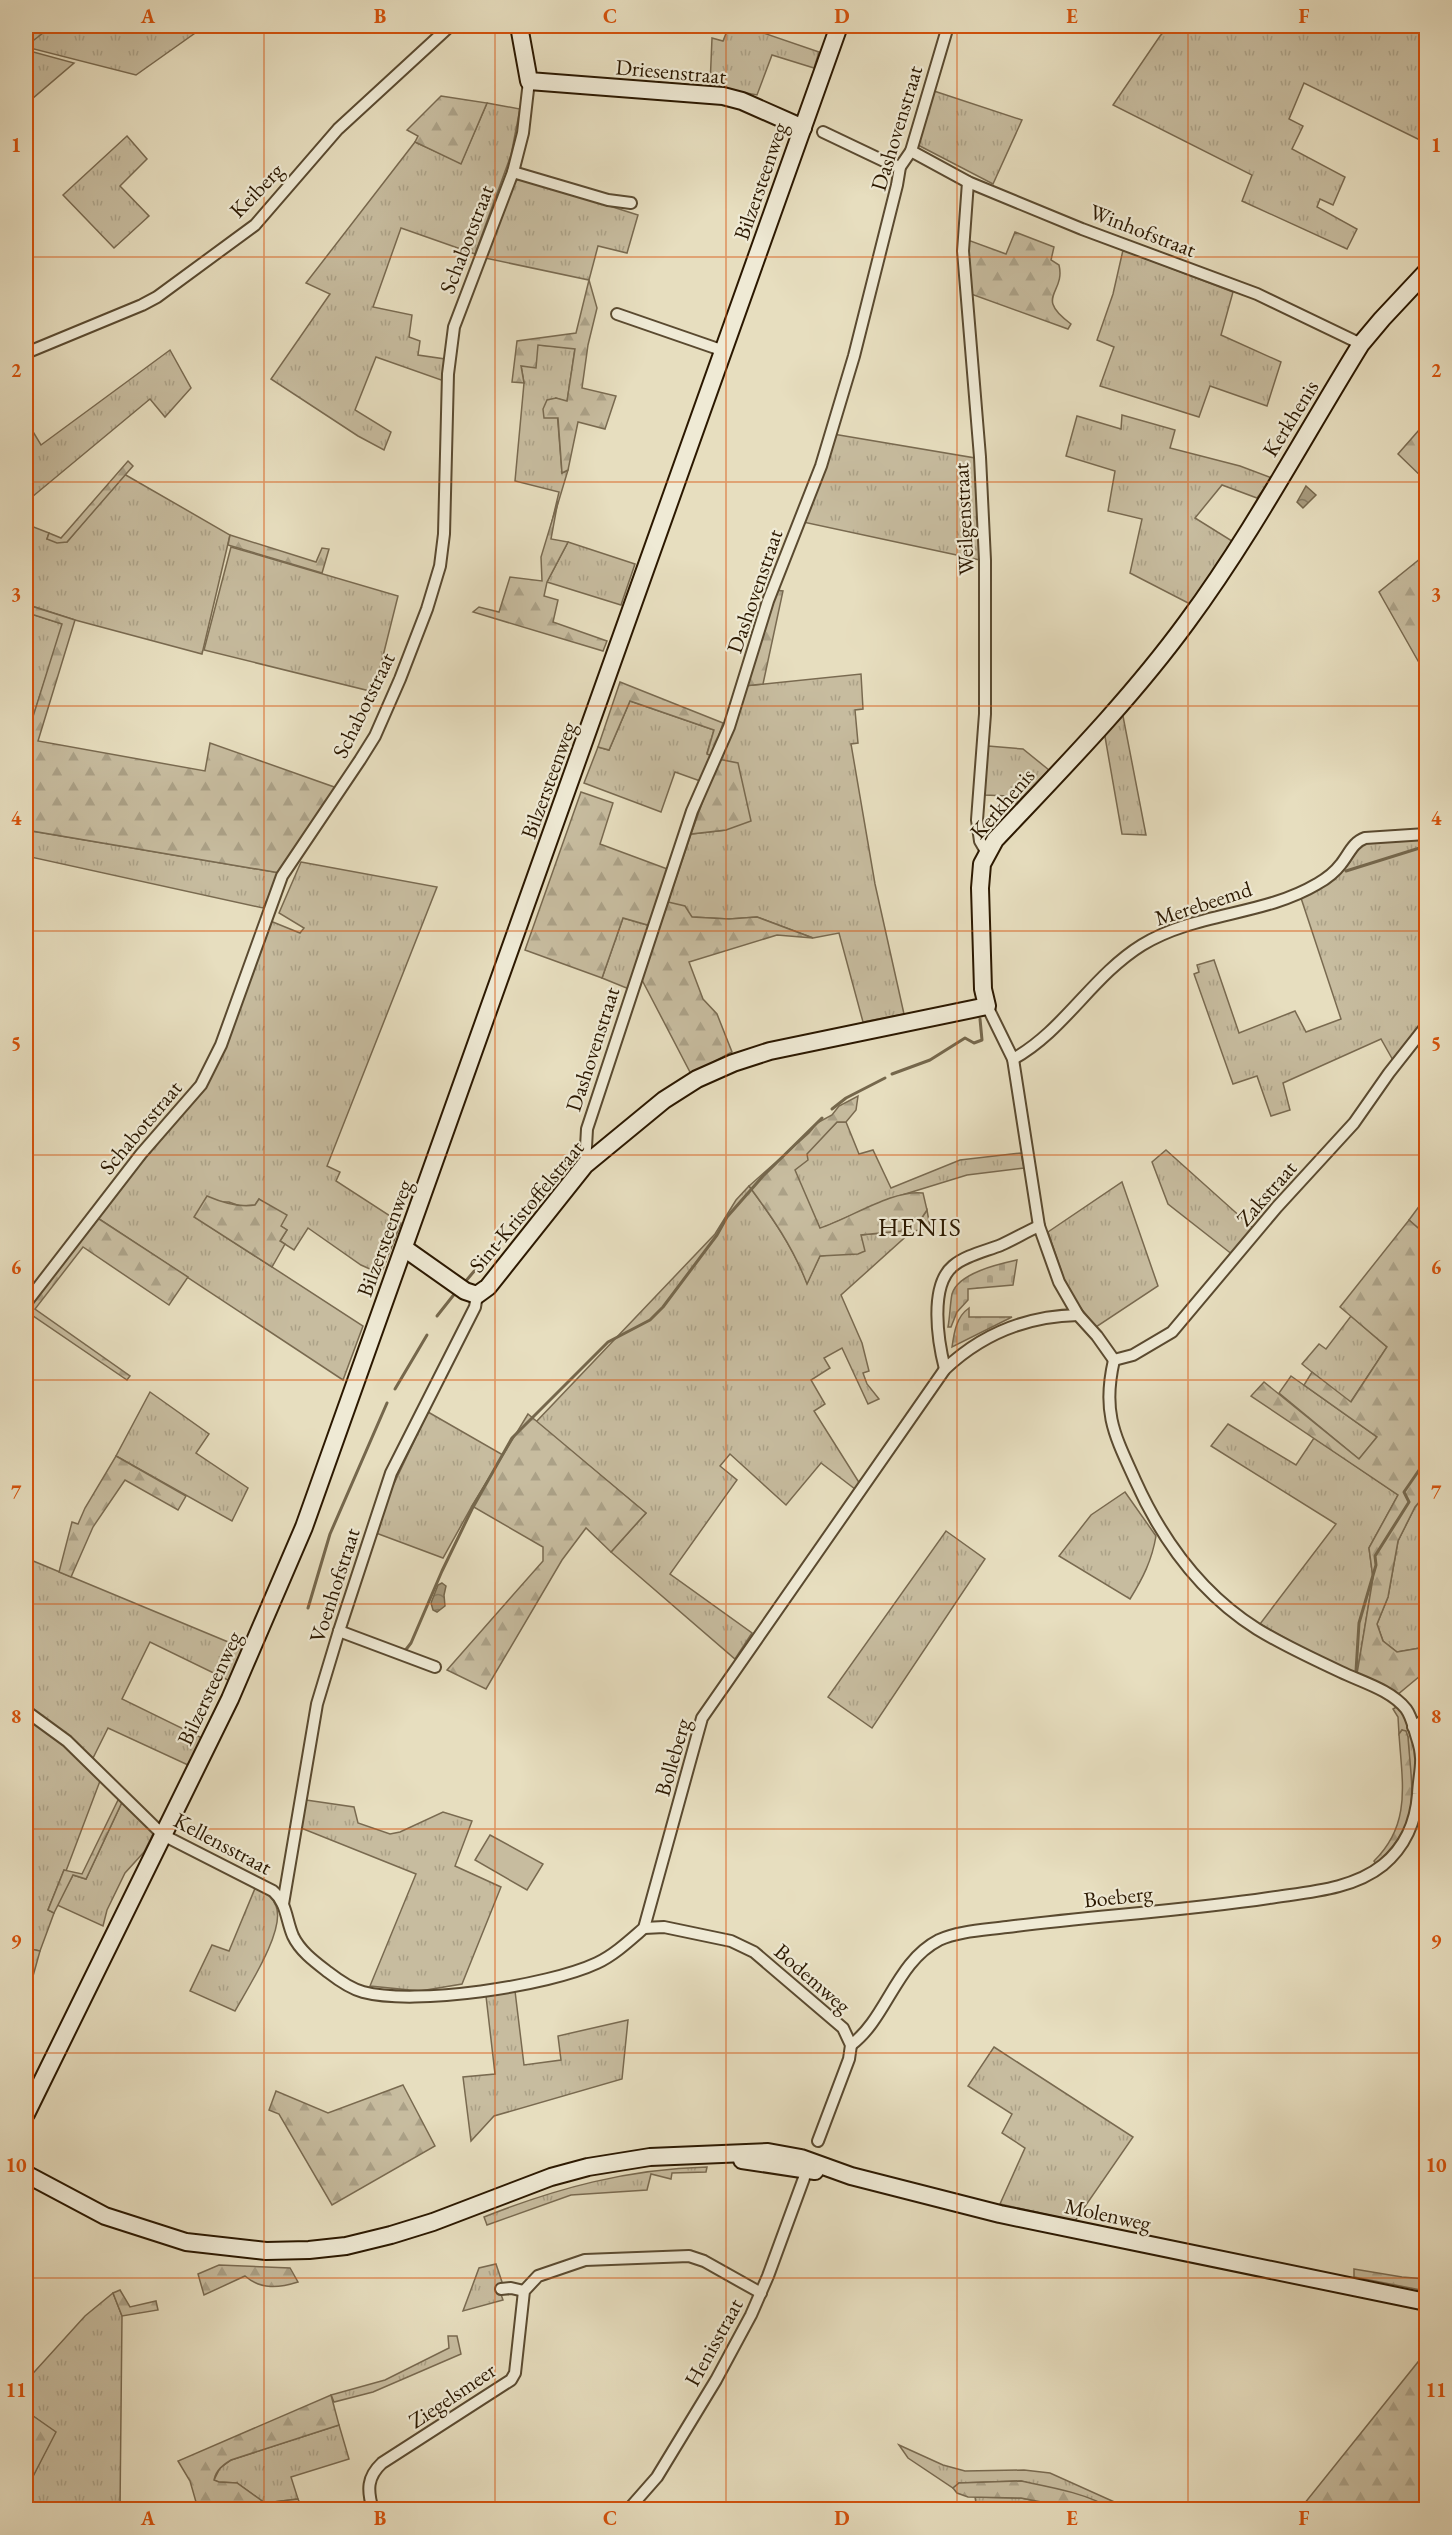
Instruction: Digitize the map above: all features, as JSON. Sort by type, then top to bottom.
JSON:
[{"type":"main road","points":[[519,26],[529,81]]},
{"type":"main road","name":"Bilzersteenweg","points":[[26,2114],[230,1699],[308,1517],[839,26]]},
{"type":"main road","name":"Driesenstraat","points":[[529,81],[723,96],[742,101],[803,128]]},
{"type":"main road","name":"Kerkhenis","points":[[987,1006],[983,989],[980,888],[982,864],[987,853],[995,840],[1095,733],[1187,623],[1240,542],[1362,344],[1426,272]]},
{"type":"main road","name":"Sint-Kristoffelstraat","points":[[404,1248],[465,1291],[477,1295],[488,1287],[585,1165],[664,1100],[697,1080],[733,1063],[812,1041],[987,1006]]},
{"type":"main road","name":"Molenweg","points":[[716,2154],[750,2151],[784,2154],[817,2162],[851,2176],[1011,2216],[1426,2302]]},
{"type":"main road","points":[[26,2174],[105,2216],[186,2242],[257,2250],[309,2250],[346,2246],[433,2222],[550,2177],[588,2167],[650,2157],[716,2154],[851,2176]]},
{"type":"street","name":"Keiberg","points":[[26,354],[149,301],[255,225],[338,129],[450,26]]},
{"type":"street","name":"Dashovenstraat","points":[[585,1165],[587,1129],[688,822],[729,727],[768,600],[820,466],[854,356],[900,167],[911,151],[948,26]]},
{"type":"street","name":"Schabotstraat","points":[[26,1303],[141,1154],[201,1085],[221,1045],[282,876],[365,752],[400,679],[427,609],[441,556],[444,534],[448,374],[454,327],[513,172],[523,133],[529,81]]},
{"type":"street","points":[[823,132],[900,167]]},
{"type":"street","name":"Winhofstraat","points":[[911,151],[968,182],[1082,229],[1257,294],[1362,344]]},
{"type":"street","points":[[513,172],[608,200],[631,203]]},
{"type":"street","name":"Weilgenstraat","points":[[968,182],[963,250],[980,457],[985,560],[985,714],[977,820],[980,840],[987,853]]},
{"type":"street","points":[[617,314],[724,351]]},
{"type":"street","name":"Merebeemd","points":[[1013,1059],[1031,1049],[1059,1025],[1121,960],[1161,935],[1205,919],[1290,898],[1334,873],[1357,841],[1365,838],[1426,834]]},
{"type":"street","name":"Kerkhenis","points":[[987,1006],[1013,1059],[1039,1226],[1059,1282],[1078,1315],[1114,1360]]},
{"type":"street","name":"Zakstraat","points":[[1114,1360],[1133,1355],[1172,1332],[1277,1207],[1354,1123],[1426,1026]]},
{"type":"street","points":[[945,1369],[940,1349],[938,1309],[939,1292],[946,1275],[960,1261],[1004,1244],[1039,1226]]},
{"type":"street","name":"Voenhofstraat","points":[[284,1904],[317,1704],[339,1631],[391,1473],[475,1307],[477,1295]]},
{"type":"street","name":"Bolleberg","points":[[645,1928],[702,1718],[945,1369],[964,1351],[1010,1326],[1058,1316],[1078,1315]]},
{"type":"street","name":"Boeberg","points":[[851,2045],[864,2036],[912,1962],[939,1940],[1002,1928],[1238,1903],[1337,1887],[1381,1867],[1394,1854],[1416,1813],[1419,1783],[1425,1768],[1407,1711],[1397,1701],[1373,1686],[1298,1651],[1256,1628],[1221,1602],[1190,1572],[1164,1537],[1150,1512],[1109,1419],[1108,1390],[1114,1360]]},
{"type":"street","points":[[339,1631],[435,1667]]},
{"type":"street","name":"Kellensstraat","points":[[26,1711],[67,1741],[164,1836],[273,1891],[284,1904],[294,1938],[301,1949],[330,1974],[362,1992],[392,1997],[423,1997],[543,1980],[600,1962],[645,1928]]},
{"type":"street","points":[[1413,1727],[1426,1719]]},
{"type":"street","points":[[1412,1823],[1426,1818]]},
{"type":"street","name":"Bodemweg","points":[[645,1928],[664,1927],[709,1936],[731,1941],[754,1952],[843,2028],[851,2045],[849,2059],[818,2141]]},
{"type":"street","name":"Henisstraat","points":[[628,2510],[657,2477],[716,2380],[761,2293],[804,2178]]},
{"type":"street","points":[[501,2289],[524,2290],[538,2276],[585,2260],[689,2256],[704,2260],[761,2293]]},
{"type":"street","name":"Ziegelsmeer","points":[[373,2510],[369,2496],[369,2481],[373,2472],[382,2463],[511,2380],[515,2373],[524,2290]]},
{"type":"green space","points":[[26,26],[51,27],[30,43],[26,38]]},
{"type":"green space","points":[[49,26],[205,26],[136,75],[26,47],[26,38],[30,43]]},
{"type":"green space","points":[[729,26],[743,26],[819,52],[814,68],[772,55],[757,95],[710,86],[712,38],[723,41]]},
{"type":"green space","points":[[1169,26],[1426,26],[1426,143],[1304,83],[1289,119],[1303,126],[1292,149],[1345,177],[1333,205],[1320,199],[1317,207],[1357,229],[1347,249],[1242,201],[1252,175],[1113,105]]},
{"type":"green space","points":[[26,50],[74,63],[26,104]]},
{"type":"green space","points":[[934,91],[1022,120],[993,184],[918,145]]},
{"type":"green space","points":[[441,96],[487,103],[461,164],[415,142],[418,136],[407,130]]},
{"type":"green space","points":[[487,103],[520,109],[511,155],[475,254],[401,228],[373,307],[412,315],[409,337],[420,341],[418,355],[445,359],[444,381],[376,357],[355,410],[391,432],[384,450],[358,436],[271,379],[330,294],[306,283],[415,142],[461,163]]},
{"type":"green space","points":[[127,136],[147,159],[120,186],[149,216],[114,248],[63,195]]},
{"type":"green space","points":[[521,178],[638,215],[627,253],[598,246],[589,280],[485,258],[513,182]]},
{"type":"green space","points":[[1015,232],[1054,247],[1051,260],[1059,265],[1060,275],[1052,301],[1060,315],[1071,324],[1068,329],[971,294],[968,240],[1006,254]]},
{"type":"green space","points":[[1123,250],[1233,292],[1221,335],[1281,362],[1267,406],[1210,386],[1199,417],[1100,386],[1114,347],[1097,340],[1113,294]]},
{"type":"green space","points":[[589,280],[597,308],[588,345],[582,388],[616,396],[605,429],[578,422],[568,470],[562,473],[558,418],[544,418],[543,409],[547,400],[556,398],[567,401],[575,349],[538,345],[536,368],[521,366],[524,383],[512,382],[517,341],[576,333]]},
{"type":"green space","points":[[538,345],[575,348],[567,402],[556,398],[562,473],[568,470],[550,530],[559,492],[515,481],[524,383],[521,365]]},
{"type":"green space","points":[[170,350],[191,388],[165,417],[150,399],[26,502],[26,436],[32,430],[41,445]]},
{"type":"green space","points":[[1122,415],[1175,430],[1170,448],[1240,466],[1272,478],[1257,498],[1222,485],[1195,518],[1232,541],[1192,605],[1130,573],[1142,519],[1108,511],[1115,471],[1066,456],[1077,416],[1121,429]]},
{"type":"green space","points":[[1426,422],[1426,481],[1398,454]]},
{"type":"green space","points":[[833,434],[975,458],[980,560],[803,522]]},
{"type":"green space","points":[[128,461],[133,466],[67,542],[57,543],[47,539],[49,533],[61,538]]},
{"type":"green space","points":[[124,474],[230,535],[202,654],[32,606],[31,614],[63,624],[26,739],[26,524],[49,533],[47,539],[67,542]]},
{"type":"green space","points":[[558,501],[551,539],[568,542],[547,582],[544,596],[558,600],[553,622],[607,641],[603,651],[473,612],[479,607],[499,612],[510,577],[542,581],[541,557]]},
{"type":"green space","points":[[230,535],[316,562],[322,548],[329,549],[322,573],[228,545]]},
{"type":"green space","points":[[568,542],[635,564],[621,605],[547,582]]},
{"type":"green space","points":[[231,547],[398,596],[374,692],[204,650]]},
{"type":"green space","points":[[1426,554],[1426,675],[1379,592]]},
{"type":"green space","points":[[775,590],[783,591],[763,684],[744,686]]},
{"type":"green space","points":[[31,606],[75,620],[38,741],[205,771],[210,743],[337,788],[280,873],[26,830],[26,739],[62,624],[31,614]]},
{"type":"green space","points":[[861,674],[863,709],[855,710],[858,743],[851,744],[875,884],[904,1014],[863,1022],[839,933],[813,938],[757,917],[729,919],[692,917],[668,902],[691,834],[726,830],[718,759],[744,686]]},
{"type":"green space","points":[[620,682],[723,723],[712,756],[707,754],[714,730],[630,701],[609,750],[598,747]]},
{"type":"green space","points":[[630,701],[714,730],[707,753],[712,756],[703,782],[675,772],[661,812],[584,783],[598,747],[609,750]]},
{"type":"green space","points":[[1122,711],[1146,835],[1122,834],[1104,731]]},
{"type":"green space","points":[[988,746],[1023,749],[1049,770],[1016,804],[1010,796],[984,795]]},
{"type":"green space","points":[[718,759],[738,763],[751,821],[726,830],[691,834]]},
{"type":"green space","points":[[581,792],[613,803],[600,844],[670,870],[651,926],[623,918],[602,978],[525,950]]},
{"type":"green space","points":[[26,830],[280,873],[263,908],[26,856]]},
{"type":"green space","points":[[1426,839],[1426,1021],[1394,1062],[1381,1039],[1283,1083],[1290,1110],[1271,1116],[1257,1076],[1233,1084],[1194,974],[1199,972],[1197,965],[1214,960],[1239,1033],[1295,1011],[1306,1032],[1341,1019],[1301,898],[1335,877],[1345,868],[1359,848],[1366,843]]},
{"type":"green space","points":[[301,862],[437,887],[327,1166],[340,1172],[336,1181],[401,1223],[381,1274],[361,1265],[308,1228],[294,1250],[280,1241],[287,1230],[259,1199],[255,1205],[240,1206],[220,1202],[195,1217],[363,1326],[343,1380],[96,1217],[195,1099],[268,920],[300,933],[304,928],[279,913]]},
{"type":"green space","points":[[668,902],[685,906],[692,917],[729,919],[757,917],[813,938],[777,935],[689,962],[703,999],[717,1014],[732,1052],[691,1074],[642,980]]},
{"type":"green space","points":[[623,918],[651,926],[629,989],[602,978]]},
{"type":"green space","points":[[858,1096],[856,1110],[846,1122],[837,1122],[807,1154],[808,1160],[795,1170],[820,1228],[885,1200],[911,1193],[923,1193],[927,1210],[921,1219],[907,1220],[901,1231],[861,1235],[865,1251],[858,1254],[820,1256],[807,1284],[781,1233],[749,1186],[809,1133],[817,1123],[832,1115],[839,1106]]},
{"type":"green space","points":[[837,1122],[846,1122],[859,1154],[873,1150],[891,1188],[960,1160],[1021,1153],[1024,1168],[967,1175],[889,1199],[820,1229],[794,1170],[807,1160],[806,1154]]},
{"type":"green space","points":[[1166,1150],[1253,1228],[1233,1255],[1168,1204],[1152,1162]]},
{"type":"green space","points":[[1122,1182],[1158,1286],[1096,1327],[1075,1301],[1064,1279],[1048,1232]]},
{"type":"green space","points":[[749,1186],[781,1233],[807,1283],[820,1256],[864,1251],[860,1235],[901,1231],[907,1218],[921,1219],[927,1210],[930,1227],[911,1232],[841,1295],[862,1343],[869,1371],[863,1373],[867,1384],[879,1399],[868,1404],[842,1348],[824,1358],[830,1368],[811,1380],[825,1404],[814,1411],[860,1484],[855,1489],[821,1463],[786,1505],[730,1454],[720,1466],[737,1480],[670,1574],[752,1633],[735,1659],[611,1552],[646,1513],[536,1422],[715,1234],[736,1200]]},
{"type":"green space","points":[[207,1196],[243,1206],[255,1205],[259,1199],[287,1215],[281,1226],[287,1230],[280,1241],[285,1244],[272,1267],[194,1217]]},
{"type":"green space","points":[[1426,1197],[1426,1235],[1409,1220]]},
{"type":"green space","points":[[96,1217],[188,1277],[169,1305],[83,1247],[35,1309],[130,1376],[127,1380],[26,1311],[26,1307]]},
{"type":"green space","points":[[1409,1220],[1426,1235],[1426,1494],[1415,1507],[1398,1541],[1388,1597],[1377,1624],[1383,1641],[1397,1652],[1426,1647],[1426,1671],[1397,1695],[1357,1674],[1373,1578],[1369,1548],[1398,1495],[1251,1396],[1264,1382],[1359,1459],[1377,1437],[1304,1385],[1312,1372],[1351,1402],[1387,1347],[1340,1307]]},
{"type":"green space","points":[[1017,1260],[1013,1285],[968,1289],[968,1300],[957,1312],[951,1327],[948,1327],[952,1294],[962,1280],[980,1271]]},
{"type":"green space","points":[[969,1308],[969,1317],[1012,1317],[952,1347],[958,1321]]},
{"type":"green space","points":[[1351,1316],[1387,1347],[1350,1403],[1302,1364],[1319,1344],[1326,1349]]},
{"type":"green space","points":[[1291,1376],[1377,1437],[1359,1459],[1279,1393]]},
{"type":"green space","points":[[150,1392],[209,1434],[196,1453],[248,1488],[232,1521],[116,1456]]},
{"type":"green space","points":[[428,1412],[503,1455],[443,1558],[376,1533],[391,1490]]},
{"type":"green space","points":[[528,1414],[646,1513],[611,1552],[586,1528],[562,1560],[486,1689],[447,1670],[543,1561],[543,1547],[472,1506]]},
{"type":"green space","points":[[1228,1424],[1296,1465],[1314,1438],[1398,1495],[1369,1548],[1373,1578],[1357,1674],[1312,1653],[1260,1624],[1336,1524],[1211,1446]]},
{"type":"green space","points":[[116,1456],[186,1496],[178,1510],[125,1480],[93,1527],[71,1577],[59,1572],[72,1522],[78,1524]]},
{"type":"green space","points":[[1125,1492],[1156,1536],[1146,1569],[1130,1599],[1059,1556],[1091,1515]]},
{"type":"green space","points":[[1426,1494],[1426,1647],[1397,1652],[1383,1641],[1377,1624],[1388,1597],[1398,1541],[1415,1507]]},
{"type":"green space","points":[[946,1531],[985,1559],[872,1728],[828,1697]]},
{"type":"green space","points":[[26,1558],[245,1649],[230,1681],[150,1642],[122,1699],[202,1738],[188,1765],[108,1728],[93,1758],[26,1704]]},
{"type":"green space","points":[[1398,1706],[1406,1716],[1411,1728],[1416,1753],[1412,1805],[1408,1737],[1402,1730],[1399,1734],[1398,1717],[1393,1709]]},
{"type":"green space","points":[[26,1718],[56,1736],[100,1781],[66,1871],[64,1870],[48,1910],[54,1913],[40,1951],[26,1948]]},
{"type":"green space","points":[[1402,1730],[1406,1731],[1408,1737],[1411,1806],[1401,1834],[1391,1849],[1376,1864],[1374,1861],[1386,1847],[1394,1832],[1402,1802],[1399,1734]]},
{"type":"green space","points":[[120,1796],[123,1800],[86,1879],[73,1875],[54,1913],[48,1910],[64,1870],[82,1874]]},
{"type":"green space","points":[[123,1800],[154,1832],[144,1852],[125,1873],[107,1910],[103,1926],[57,1905],[73,1875],[86,1879]]},
{"type":"green space","points":[[306,1800],[354,1807],[358,1823],[390,1834],[400,1832],[443,1812],[472,1821],[455,1866],[501,1887],[462,1984],[420,1991],[370,1986],[416,1874],[301,1828]]},
{"type":"green space","points":[[490,1835],[543,1864],[527,1890],[475,1860]]},
{"type":"green space","points":[[256,1886],[275,1903],[278,1916],[276,1929],[264,1959],[235,2011],[190,1991],[212,1945],[229,1951]]},
{"type":"green space","points":[[26,1948],[40,1951],[28,1994],[26,1994]]},
{"type":"green space","points":[[515,1991],[524,2065],[561,2060],[558,2036],[628,2020],[622,2079],[494,2116],[471,2141],[463,2077],[495,2074],[486,1996]]},
{"type":"green space","points":[[994,2047],[1133,2137],[1075,2221],[1000,2204],[1025,2148],[1002,2133],[1012,2114],[968,2086]]},
{"type":"green space","points":[[403,2085],[435,2146],[332,2205],[279,2114],[269,2110],[276,2091],[328,2113]]},
{"type":"green space","points":[[707,2167],[706,2172],[672,2173],[671,2179],[651,2174],[647,2190],[571,2195],[487,2225],[484,2217],[539,2197],[593,2182],[649,2172]]},
{"type":"green space","points":[[496,2264],[503,2285],[498,2286],[503,2300],[463,2311],[479,2268]]},
{"type":"green space","points":[[219,2265],[290,2268],[298,2282],[284,2286],[264,2286],[245,2276],[204,2295],[198,2274]]},
{"type":"green space","points":[[1354,2269],[1426,2279],[1426,2291],[1354,2277]]},
{"type":"green space","points":[[120,2290],[130,2307],[156,2301],[158,2310],[122,2316],[113,2293]]},
{"type":"green space","points":[[113,2293],[122,2316],[120,2509],[26,2509],[26,2490],[55,2432],[26,2411],[26,2381],[85,2316]]},
{"type":"green space","points":[[448,2336],[457,2336],[461,2354],[373,2392],[334,2402],[331,2395],[385,2380],[449,2348]]},
{"type":"green space","points":[[1426,2352],[1426,2506],[1423,2510],[1300,2509]]},
{"type":"green space","points":[[331,2395],[339,2425],[231,2460],[215,2476],[214,2480],[219,2482],[237,2483],[265,2503],[298,2499],[302,2508],[198,2509],[190,2481],[178,2461]]},
{"type":"green space","points":[[26,2411],[56,2432],[26,2490],[26,2457],[33,2444],[26,2439]]},
{"type":"green space","points":[[339,2425],[349,2459],[291,2477],[298,2499],[265,2503],[237,2483],[214,2480],[220,2468],[231,2460]]},
{"type":"green space","points":[[899,2445],[943,2465],[965,2471],[1024,2470],[1050,2473],[1130,2509],[1112,2509],[1080,2496],[1021,2481],[959,2483],[953,2488],[908,2458]]},
{"type":"green space","points":[[1021,2481],[1079,2495],[1112,2509],[1077,2509],[1021,2498],[968,2497],[957,2493],[953,2488],[959,2483]]},
{"type":"green space","points":[[975,2497],[1021,2498],[1077,2509],[977,2509]]},
{"type":"water","points":[[1306,486],[1316,495],[1303,508],[1297,502]]},
{"type":"water","points":[[442,1583],[446,1586],[445,1606],[437,1612],[433,1610],[431,1603],[438,1585]]},
{"type":"waterway","points":[[1346,871],[1426,846]]},
{"type":"waterway","points":[[892,1074],[930,1060],[965,1038],[974,1043],[982,1040],[980,1019]]},
{"type":"waterway","points":[[832,1109],[846,1098],[885,1078]]},
{"type":"waterway","points":[[404,1652],[411,1643],[472,1509],[512,1438],[608,1342],[650,1320],[663,1307],[717,1235],[727,1217],[763,1176],[822,1118]]},
{"type":"waterway","points":[[530,1207],[578,1151]]},
{"type":"waterway","points":[[465,1282],[492,1250]]},
{"type":"waterway","points":[[437,1316],[456,1292]]},
{"type":"waterway","points":[[395,1389],[427,1335]]},
{"type":"waterway","points":[[308,1608],[330,1534],[387,1403]]},
{"type":"waterway","points":[[1356,1671],[1359,1623],[1376,1565],[1375,1556],[1409,1502],[1404,1492],[1426,1460]]},
{"type":"district","name":"HENIS","points":[[920,1227]]}]
